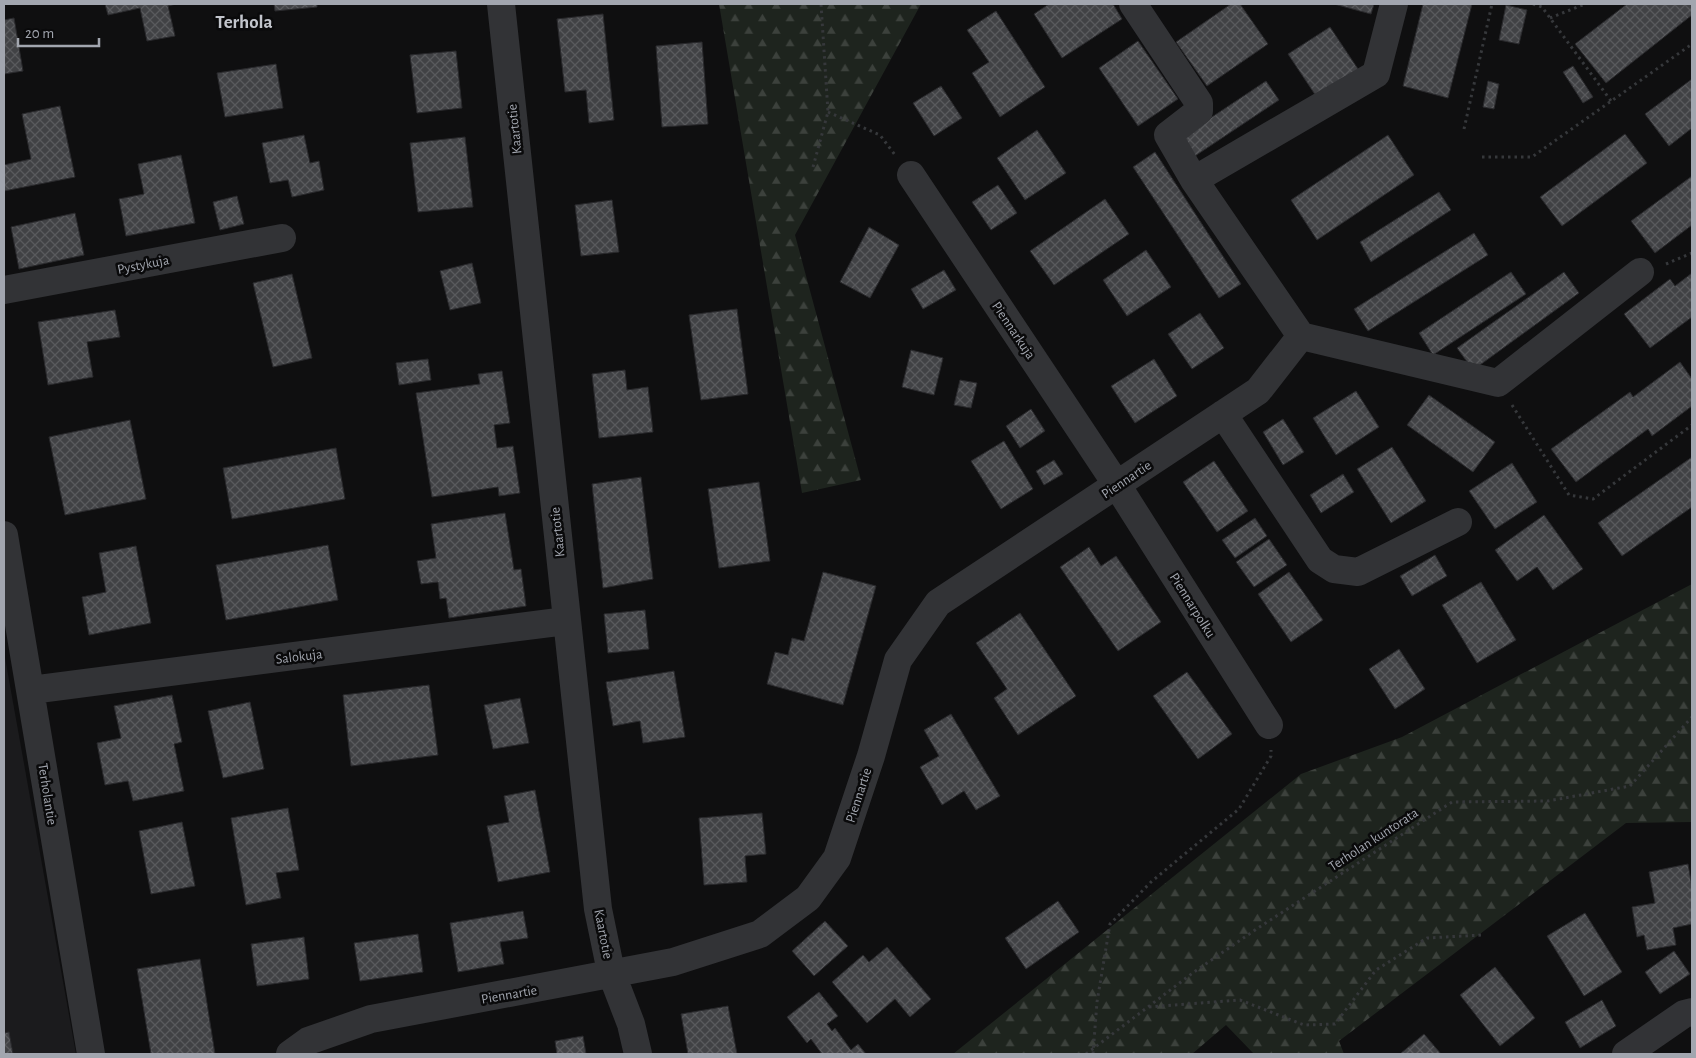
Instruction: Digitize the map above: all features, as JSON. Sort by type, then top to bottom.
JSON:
[{"type":"street","name":"Kaartotie","points":[[501,4],[598,909],[611,972],[631,1024],[638,1054]]},
{"type":"street","points":[[1133,4],[1199,103],[1199,111],[1168,135],[1194,180],[1301,336],[1498,383],[1640,272]]},
{"type":"street","points":[[1194,180],[1376,74],[1394,4]]},
{"type":"street","name":"Piennarkuja","points":[[911,175],[1117,485]]},
{"type":"street","name":"Pystykuja","points":[[4,290],[282,238]]},
{"type":"street","name":"Piennartie","points":[[290,1054],[308,1041],[371,1019],[552,987],[611,972],[673,962],[760,934],[808,898],[837,858],[871,756],[898,660],[938,603],[1258,391],[1301,336]]},
{"type":"street","points":[[1223,414],[1320,560],[1334,569],[1358,572],[1458,522]]},
{"type":"street","name":"Piennarpolku","points":[[1117,485],[1269,725]]},
{"type":"street","name":"Terholantie","points":[[4,535],[91,1054]]},
{"type":"street","name":"Salokuja","points":[[31,690],[566,621]]},
{"type":"street","points":[[1626,1054],[1684,1014],[1692,1012]]},
{"type":"path","points":[[813,167],[828,112],[821,4]]},
{"type":"path","points":[[1464,129],[1492,4]]},
{"type":"path","points":[[1533,4],[1542,6],[1612,101]]},
{"type":"path","points":[[1550,18],[1585,4]]},
{"type":"path","points":[[1482,157],[1532,157],[1692,44]]},
{"type":"path","points":[[828,112],[880,135],[911,175]]},
{"type":"path","points":[[1498,383],[1569,494],[1593,498],[1692,425]]},
{"type":"path","name":"Terholan kuntorata","points":[[1086,1054],[1258,928],[1452,802],[1548,801],[1630,786],[1692,717]]},
{"type":"path","points":[[1093,1054],[1097,1002],[1110,924],[1151,882],[1239,809],[1272,756],[1269,725]]},
{"type":"path","points":[[1148,1007],[1240,1000],[1304,1025],[1335,1024],[1376,970],[1427,938],[1482,935]]},
{"type":"shaded area","points":[[4,652],[76,1054],[4,1054]]},
{"type":"green space","points":[[719,4],[921,4],[795,235],[861,480],[802,493]]},
{"type":"green space","points":[[1692,584],[1692,822],[1626,823],[1339,1041],[1344,1054],[1254,1054],[1226,1025],[1192,1054],[953,1054],[1301,774],[1402,737]]},
{"type":"building","points":[[105,4],[176,4],[168,6],[175,36],[147,41],[140,8],[108,15]]},
{"type":"building","points":[[274,4],[317,4],[317,7],[275,11]]},
{"type":"building","points":[[1049,4],[1113,4],[1122,19],[1062,58],[1034,14]]},
{"type":"building","points":[[1231,4],[1240,4],[1268,44],[1207,86],[1176,42]]},
{"type":"building","points":[[1334,4],[1374,4],[1371,14]]},
{"type":"building","points":[[1423,4],[1472,4],[1448,98],[1403,86]]},
{"type":"building","points":[[1627,4],[1692,4],[1692,15],[1606,83],[1575,44]]},
{"type":"building","points":[[1506,5],[1527,10],[1519,44],[1499,40]]},
{"type":"building","points":[[996,11],[1045,87],[1000,117],[972,73],[989,62],[967,30]]},
{"type":"building","points":[[603,14],[614,120],[589,123],[586,90],[565,92],[557,19]]},
{"type":"building","points":[[14,18],[23,71],[4,74],[4,20]]},
{"type":"building","points":[[1330,27],[1360,72],[1318,99],[1288,54]]},
{"type":"building","points":[[1138,41],[1178,99],[1138,126],[1099,68]]},
{"type":"building","points":[[702,42],[708,124],[662,127],[656,46]]},
{"type":"building","points":[[456,51],[462,108],[417,113],[410,55]]},
{"type":"building","points":[[276,64],[283,108],[225,117],[217,73]]},
{"type":"building","points":[[1573,66],[1593,97],[1583,103],[1563,72]]},
{"type":"building","points":[[1692,79],[1692,128],[1669,146],[1645,114]]},
{"type":"building","points":[[1266,81],[1279,100],[1195,156],[1182,137]]},
{"type":"building","points":[[1488,81],[1499,84],[1494,109],[1483,107]]},
{"type":"building","points":[[941,86],[962,118],[934,136],[913,103]]},
{"type":"building","points":[[60,106],[75,177],[4,191],[4,165],[31,159],[22,114]]},
{"type":"building","points":[[1037,130],[1066,173],[1025,200],[997,158]]},
{"type":"building","points":[[1625,134],[1647,163],[1562,226],[1540,197]]},
{"type":"building","points":[[304,135],[310,163],[319,161],[324,190],[292,197],[288,180],[270,183],[262,143]]},
{"type":"building","points":[[1388,135],[1414,175],[1317,240],[1291,200]]},
{"type":"building","points":[[465,137],[473,207],[418,212],[410,143]]},
{"type":"building","points":[[1155,152],[1241,284],[1219,298],[1133,167]]},
{"type":"building","points":[[181,155],[195,223],[126,236],[119,199],[144,194],[138,164]]},
{"type":"building","points":[[1692,176],[1692,225],[1655,253],[1631,221]]},
{"type":"building","points":[[998,185],[1017,213],[991,230],[972,202]]},
{"type":"building","points":[[1439,192],[1451,210],[1371,262],[1360,242]]},
{"type":"building","points":[[237,196],[244,224],[220,230],[213,202]]},
{"type":"building","points":[[1105,199],[1129,234],[1054,285],[1030,251]]},
{"type":"building","points":[[612,200],[619,252],[581,256],[575,205]]},
{"type":"building","points":[[75,213],[84,255],[19,269],[11,227]]},
{"type":"building","points":[[869,227],[899,245],[870,298],[840,282]]},
{"type":"building","points":[[1474,233],[1488,255],[1368,331],[1354,309]]},
{"type":"building","points":[[1146,250],[1171,287],[1127,316],[1103,280]]},
{"type":"building","points":[[472,263],[481,303],[450,310],[440,271]]},
{"type":"building","points":[[944,270],[956,290],[923,309],[911,289]]},
{"type":"building","points":[[1511,272],[1526,294],[1433,355],[1419,333]]},
{"type":"building","points":[[1564,272],[1579,293],[1473,370],[1457,348]]},
{"type":"building","points":[[1692,273],[1692,317],[1650,348],[1624,314],[1670,279],[1675,286]]},
{"type":"building","points":[[292,274],[312,358],[273,367],[253,283]]},
{"type":"building","points":[[737,309],[748,394],[701,400],[689,315]]},
{"type":"building","points":[[115,310],[120,337],[87,342],[93,377],[48,385],[38,322]]},
{"type":"building","points":[[1200,313],[1224,348],[1192,369],[1168,334]]},
{"type":"building","points":[[911,350],[943,358],[934,395],[902,387]]},
{"type":"building","points":[[428,359],[431,380],[399,385],[396,363]]},
{"type":"building","points":[[1154,359],[1177,396],[1135,423],[1111,386]]},
{"type":"building","points":[[1680,362],[1692,379],[1692,406],[1652,436],[1648,429],[1576,482],[1551,449],[1630,392],[1633,397]]},
{"type":"building","points":[[625,370],[627,390],[648,387],[653,432],[599,438],[592,374]]},
{"type":"building","points":[[502,371],[510,423],[494,425],[497,448],[513,446],[520,493],[499,496],[498,487],[432,497],[416,393],[480,384],[478,374]]},
{"type":"building","points":[[960,380],[977,383],[971,408],[954,405]]},
{"type":"building","points":[[1356,391],[1379,427],[1336,455],[1313,418]]},
{"type":"building","points":[[1429,395],[1495,442],[1473,472],[1407,425]]},
{"type":"building","points":[[1031,409],[1045,431],[1020,448],[1006,426]]},
{"type":"building","points":[[1283,419],[1304,452],[1283,465],[1263,432]]},
{"type":"building","points":[[130,420],[146,499],[65,515],[49,437]]},
{"type":"building","points":[[1004,441],[1033,489],[1001,509],[971,461]]},
{"type":"building","points":[[1392,447],[1426,501],[1391,523],[1357,469]]},
{"type":"building","points":[[336,448],[345,499],[232,519],[223,468]]},
{"type":"building","points":[[1692,457],[1692,507],[1622,556],[1598,523]]},
{"type":"building","points":[[1054,460],[1063,474],[1044,485],[1036,471]]},
{"type":"building","points":[[1214,461],[1248,511],[1217,532],[1183,482]]},
{"type":"building","points":[[1512,463],[1537,502],[1495,529],[1469,491]]},
{"type":"building","points":[[1343,474],[1354,492],[1321,513],[1310,495]]},
{"type":"building","points":[[641,477],[653,579],[603,588],[592,484]]},
{"type":"building","points":[[759,482],[770,561],[719,568],[708,489]]},
{"type":"building","points":[[505,513],[514,570],[521,569],[526,606],[449,618],[446,598],[440,599],[438,582],[421,584],[417,561],[436,558],[431,524]]},
{"type":"building","points":[[1544,515],[1583,569],[1553,590],[1537,567],[1517,581],[1495,550]]},
{"type":"building","points":[[1255,518],[1267,536],[1235,558],[1222,540]]},
{"type":"building","points":[[1269,539],[1287,565],[1254,587],[1236,562]]},
{"type":"building","points":[[328,545],[338,600],[226,620],[216,565]]},
{"type":"building","points":[[136,546],[151,623],[89,635],[82,597],[106,592],[99,553]]},
{"type":"building","points":[[1089,547],[1101,566],[1116,556],[1161,622],[1118,651],[1060,567]]},
{"type":"building","points":[[1435,555],[1447,576],[1412,596],[1400,576]]},
{"type":"building","points":[[823,572],[876,586],[843,705],[767,684],[775,652],[788,655],[792,638],[804,641]]},
{"type":"building","points":[[1289,572],[1323,620],[1291,642],[1258,594]]},
{"type":"building","points":[[1481,582],[1516,640],[1477,663],[1442,605]]},
{"type":"building","points":[[645,610],[649,649],[608,653],[604,614]]},
{"type":"building","points":[[1020,613],[1076,696],[1018,735],[994,698],[1007,689],[976,643]]},
{"type":"building","points":[[1399,649],[1425,689],[1395,709],[1369,669]]},
{"type":"building","points":[[674,671],[685,737],[643,743],[640,721],[613,726],[606,682]]},
{"type":"building","points":[[1187,672],[1232,734],[1198,759],[1153,696]]},
{"type":"building","points":[[429,685],[438,755],[351,766],[343,695]]},
{"type":"building","points":[[172,695],[182,742],[174,744],[184,791],[133,801],[128,781],[105,785],[97,743],[121,738],[114,706]]},
{"type":"building","points":[[520,698],[529,743],[493,749],[484,705]]},
{"type":"building","points":[[250,702],[264,769],[223,778],[208,711]]},
{"type":"building","points":[[951,714],[1000,796],[976,810],[964,791],[942,805],[920,767],[939,756],[924,730]]},
{"type":"building","points":[[535,790],[550,872],[498,882],[487,826],[509,822],[504,796]]},
{"type":"building","points":[[288,808],[299,870],[276,873],[281,898],[246,905],[231,818]]},
{"type":"building","points":[[762,813],[766,854],[745,856],[747,882],[704,885],[699,818]]},
{"type":"building","points":[[182,822],[195,886],[151,894],[139,831]]},
{"type":"building","points":[[1688,864],[1692,887],[1692,924],[1673,928],[1676,945],[1647,950],[1644,935],[1637,937],[1632,907],[1655,903],[1649,872]]},
{"type":"building","points":[[1058,901],[1079,932],[1026,969],[1005,938]]},
{"type":"building","points":[[523,911],[528,938],[500,942],[504,964],[458,972],[450,923]]},
{"type":"building","points":[[1585,913],[1622,972],[1584,996],[1547,936]]},
{"type":"building","points":[[825,921],[848,946],[814,976],[792,951]]},
{"type":"building","points":[[418,934],[423,972],[360,981],[354,943]]},
{"type":"building","points":[[304,937],[309,979],[257,986],[251,944]]},
{"type":"building","points":[[887,947],[931,999],[910,1017],[895,999],[867,1023],[832,982],[863,955],[869,962]]},
{"type":"building","points":[[1674,951],[1690,974],[1660,994],[1645,972]]},
{"type":"building","points":[[200,959],[215,1054],[151,1054],[137,969]]},
{"type":"building","points":[[1495,967],[1535,1018],[1500,1046],[1460,995]]},
{"type":"building","points":[[819,992],[838,1016],[827,1024],[832,1031],[835,1028],[851,1050],[858,1044],[866,1054],[822,1054],[811,1039],[807,1043],[787,1017]]},
{"type":"building","points":[[1602,1000],[1616,1026],[1580,1048],[1565,1022]]},
{"type":"building","points":[[728,1006],[737,1054],[688,1054],[681,1014]]},
{"type":"building","points":[[9,1032],[13,1054],[4,1054],[4,1033]]},
{"type":"building","points":[[1424,1034],[1441,1054],[1400,1054]]},
{"type":"building","points":[[583,1036],[586,1054],[557,1054],[555,1041]]},
{"type":"district","name":"Terhola","points":[[244,21]]}]
